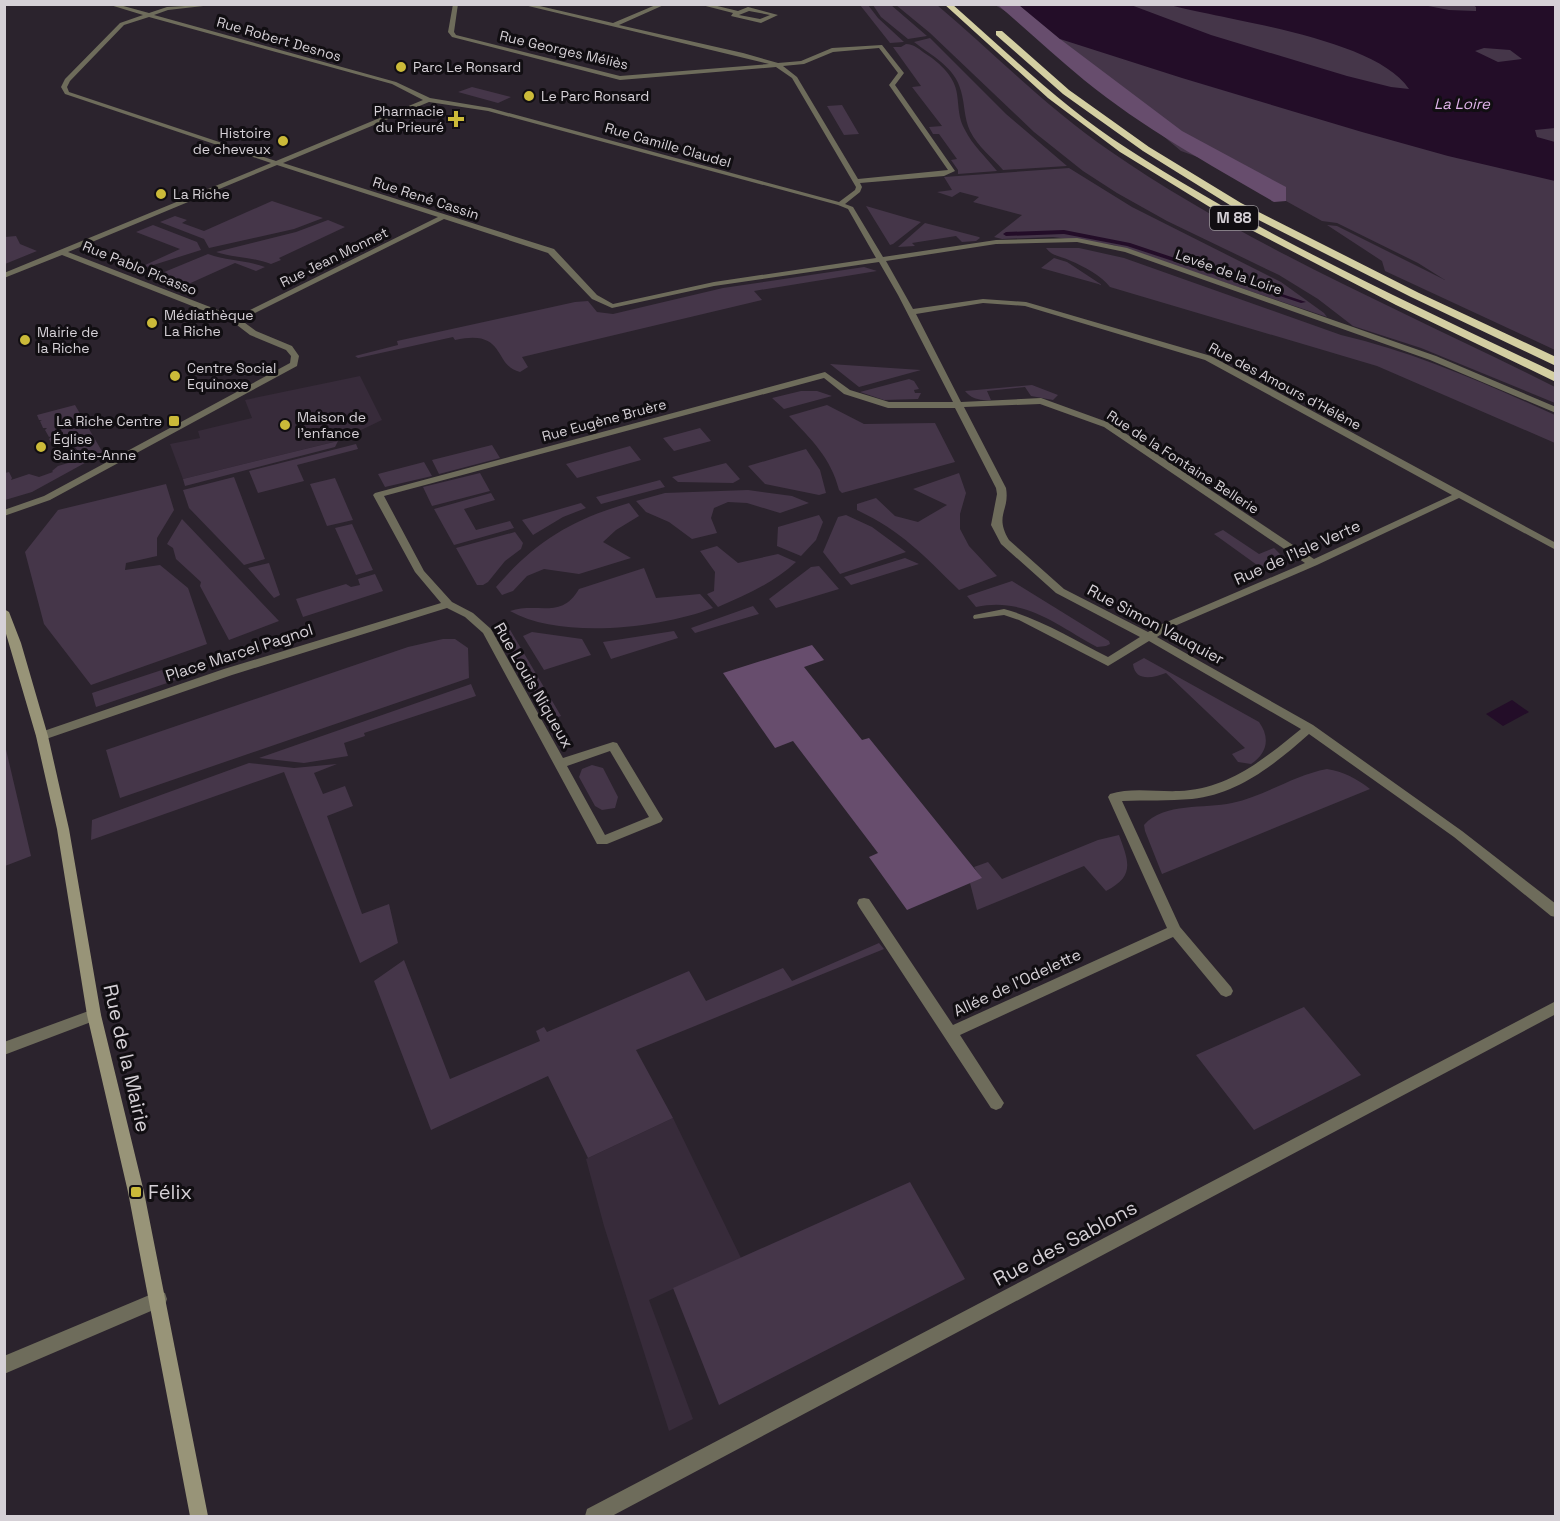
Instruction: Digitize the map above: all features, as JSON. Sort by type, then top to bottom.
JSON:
[{"type":"highway","name":"M 88","points":[[947,4],[1060,103],[1123,150],[1220,209],[1400,303],[1556,378]]},
{"type":"highway","name":"M 88","points":[[987,22],[1066,92],[1146,149],[1238,205],[1415,296],[1556,362]]},
{"type":"street","name":"Rue Robert Desnos","points":[[109,4],[394,83],[428,100]]},
{"type":"street","points":[[144,15],[191,5],[219,4]]},
{"type":"street","name":"Rue Georges Méliès","points":[[456,4],[451,32],[454,36],[620,78],[777,65],[812,60],[836,49],[880,46],[901,73],[892,85],[952,171],[944,174],[856,181]]},
{"type":"street","points":[[522,4],[777,65],[794,77],[859,186],[858,191],[840,204]]},
{"type":"street","points":[[614,25],[664,4]]},
{"type":"street","points":[[700,4],[739,13],[748,9],[775,15],[762,21],[733,15],[739,13]]},
{"type":"street","name":"Rue René Cassin","points":[[144,15],[119,26],[67,80],[64,87],[67,93],[277,164],[551,251],[561,258],[598,301],[612,306],[714,284],[880,259]]},
{"type":"street","points":[[4,276],[428,100]]},
{"type":"street","name":"Rue Camille Claudel","points":[[428,100],[488,109],[840,204]]},
{"type":"street","name":"Rue Simon Vauquier","points":[[840,204],[851,208],[911,312],[1001,488],[996,525],[1005,542],[1060,591],[1180,653],[1309,728],[1458,834],[1556,912]]},
{"type":"street","name":"Rue Jean Monnet","points":[[236,320],[443,218]]},
{"type":"street","name":"Levée de la Loire","points":[[880,259],[996,242],[1069,240],[1127,250],[1433,358],[1556,410]]},
{"type":"street","name":"Rue Pablo Picasso","points":[[4,513],[47,498],[294,364],[295,356],[289,348],[253,333],[236,320],[62,252]]},
{"type":"street","name":"Rue des Amours d'Hélène","points":[[911,312],[983,301],[1026,304],[1208,357],[1556,547]]},
{"type":"street","name":"Rue Eugène Bruère","points":[[448,603],[420,572],[378,495],[825,375],[847,392],[875,403],[900,406],[959,405]]},
{"type":"street","name":"Rue de la Fontaine Bellerie","points":[[959,405],[1041,401],[1107,425],[1313,563]]},
{"type":"street","name":"Rue de l'Isle Verte","points":[[1148,638],[1166,626],[1313,563],[1459,495]]},
{"type":"street","name":"Place Marcel Pagnol","points":[[42,736],[228,672],[448,603]]},
{"type":"street","name":"Rue Louis Niqueux","points":[[448,603],[470,615],[487,631],[602,841],[657,819],[613,746],[560,764]]},
{"type":"street","name":"Rue de la Mairie","points":[[4,612],[16,643],[42,736],[63,829],[94,1015],[159,1299],[199,1516]]},
{"type":"street","points":[[978,618],[1004,612],[1023,618],[1108,662],[1148,638]]},
{"type":"street","points":[[1226,991],[1175,930],[1114,797],[1202,793],[1233,783],[1259,769],[1309,728]]},
{"type":"street","name":"Allée de l'Odelette","points":[[864,903],[950,1033],[1175,930]]},
{"type":"street","name":"Rue des Sablons","points":[[594,1516],[1556,1007]]},
{"type":"street","points":[[4,1048],[94,1015]]},
{"type":"street","points":[[950,1033],[996,1103]]},
{"type":"street","points":[[4,1365],[159,1299]]},
{"type":"shaded area","points":[[860,5],[868,5],[878,18],[904,42],[890,43]]},
{"type":"shaded area","points":[[873,5],[891,5],[927,36],[908,39],[881,17]]},
{"type":"shaded area","points":[[896,5],[937,5],[1065,117],[1110,151],[1163,186],[1217,218],[1329,277],[1555,387],[1555,403],[1421,348],[1353,326],[1318,299],[1279,275],[1167,221],[1117,193],[1083,171],[1034,132],[930,33]]},
{"type":"shaded area","points":[[995,5],[1555,5],[1555,350],[1385,271],[1382,261],[1327,225],[1337,226],[1445,280],[1418,263],[1337,223],[1322,221],[1286,201],[1286,189],[1181,151],[1038,31]]},
{"type":"shaded area","points":[[998,5],[1019,5],[1060,39],[1182,131],[1286,187],[1286,201],[1274,202],[1129,114],[1084,80]]},
{"type":"shaded area","points":[[930,38],[1006,114],[1067,166],[1003,170],[973,137],[961,91],[954,75],[914,42]]},
{"type":"shaded area","points":[[906,44],[914,46],[931,58],[950,76],[956,88],[963,126],[972,141],[997,171],[958,174],[951,160],[957,159],[939,134],[933,134],[929,127],[942,126],[912,87],[921,86],[893,47]]},
{"type":"shaded area","points":[[472,87],[511,97],[498,103],[458,92]]},
{"type":"shaded area","points":[[842,105],[859,134],[844,135],[827,106]]},
{"type":"shaded area","points":[[1069,168],[1132,207],[1281,282],[1327,317],[1114,245],[1053,237],[1002,239],[994,237],[1022,215],[973,202],[979,197],[960,192],[952,197],[937,192],[952,190],[944,177]]},
{"type":"shaded area","points":[[272,201],[323,218],[294,229],[209,248],[204,239],[160,222],[175,216],[187,220],[182,223],[204,231]]},
{"type":"shaded area","points":[[866,206],[921,222],[890,245]]},
{"type":"shaded area","points":[[328,220],[345,227],[271,264],[216,252],[296,232]]},
{"type":"shaded area","points":[[925,223],[980,238],[976,241],[962,242],[956,236],[912,243],[915,246],[898,247]]},
{"type":"shaded area","points":[[153,225],[197,242],[201,250],[147,267],[143,266],[180,249],[136,232]]},
{"type":"shaded area","points":[[16,236],[20,244],[37,251],[5,264],[5,237]]},
{"type":"shaded area","points":[[1046,248],[1079,248],[1124,258],[1341,335],[1396,350],[1476,381],[1555,415],[1555,443],[1377,366],[1110,287],[1092,272],[1054,255]]},
{"type":"shaded area","points":[[208,254],[265,267],[256,271],[235,263],[184,286],[157,275]]},
{"type":"shaded area","points":[[1054,258],[1067,262],[1102,285],[1041,268]]},
{"type":"shaded area","points":[[864,267],[877,271],[754,291],[762,300],[522,357],[528,367],[520,372],[506,363],[497,349],[483,339],[455,340],[453,337],[358,358],[355,356],[398,345],[397,341],[575,302],[588,301],[597,312],[613,314],[723,288]]},
{"type":"shaded area","points":[[830,364],[921,370],[859,387]]},
{"type":"shaded area","name":"Maison de l'enfance","points":[[360,376],[382,420],[338,441],[183,479],[170,444],[200,438],[198,431],[252,418],[245,400]]},
{"type":"shaded area","points":[[909,379],[914,381],[919,389],[914,390],[915,393],[921,393],[918,399],[884,400],[860,392]]},
{"type":"shaded area","points":[[1032,385],[1058,395],[1053,400],[1031,396],[1025,387],[987,391],[991,400],[984,400],[973,398],[965,391]]},
{"type":"shaded area","points":[[801,391],[817,391],[832,396],[784,409],[772,398]]},
{"type":"shaded area","points":[[75,405],[103,453],[32,492],[5,500],[5,473],[9,472],[11,480],[29,474],[39,477],[53,472],[58,466],[75,461],[69,453],[78,451],[71,442],[72,439],[53,446],[49,439],[52,436],[49,437],[45,430],[47,428],[43,428],[40,421],[42,420],[39,420],[37,415]]},
{"type":"shaded area","points":[[827,405],[864,424],[935,423],[955,462],[842,493],[825,459],[789,416]]},
{"type":"shaded area","points":[[700,428],[711,441],[674,451],[663,438]]},
{"type":"shaded area","points":[[338,441],[335,447],[185,486],[183,479]]},
{"type":"shaded area","points":[[356,444],[358,449],[297,465],[304,481],[258,493],[249,471]]},
{"type":"shaded area","points":[[492,445],[500,458],[439,474],[432,460]]},
{"type":"shaded area","points":[[630,446],[641,460],[577,478],[566,464]]},
{"type":"shaded area","points":[[806,449],[820,470],[826,493],[819,495],[765,484],[748,466]]},
{"type":"shaded area","points":[[424,462],[432,476],[385,487],[378,474]]},
{"type":"shaded area","points":[[726,463],[740,479],[733,483],[678,482],[672,477]]},
{"type":"shaded area","points":[[480,473],[490,491],[432,506],[423,487]]},
{"type":"shaded area","points":[[959,473],[966,493],[960,514],[960,529],[969,546],[997,576],[959,590],[900,536],[857,510],[857,504],[876,498],[895,516],[918,522],[947,505],[913,489]]},
{"type":"shaded area","points":[[234,477],[265,559],[244,565],[189,508],[183,490]]},
{"type":"shaded area","points":[[335,478],[353,520],[327,526],[310,484]]},
{"type":"shaded area","points":[[660,480],[665,487],[601,504],[596,497]]},
{"type":"shaded area","points":[[166,484],[174,510],[157,538],[157,556],[126,563],[125,570],[160,565],[188,588],[207,644],[91,685],[44,624],[25,552],[58,510]]},
{"type":"shaded area","points":[[748,490],[792,496],[809,503],[780,513],[747,503],[728,502],[714,508],[711,518],[717,533],[692,539],[669,522],[646,512],[636,501],[665,493]]},
{"type":"shaded area","points":[[491,493],[495,500],[464,509],[476,530],[510,521],[514,528],[454,545],[434,509]]},
{"type":"shaded area","points":[[581,503],[586,508],[563,517],[533,535],[522,520]]},
{"type":"shaded area","points":[[629,503],[639,516],[616,530],[603,542],[631,558],[579,574],[544,569],[527,576],[513,591],[502,595],[496,587],[526,557],[556,534],[589,517]]},
{"type":"shaded area","points":[[819,515],[823,522],[816,540],[801,556],[777,546],[778,527]]},
{"type":"shaded area","points":[[846,515],[872,527],[906,552],[840,574],[823,552],[838,517]]},
{"type":"shaded area","points":[[182,519],[279,621],[229,640],[200,586],[201,582],[176,559],[173,548],[167,544]]},
{"type":"shaded area","points":[[352,524],[373,570],[356,575],[335,528]]},
{"type":"shaded area","points":[[1223,530],[1259,554],[1274,548],[1281,555],[1279,562],[1264,570],[1214,534]]},
{"type":"shaded area","points":[[515,532],[523,543],[521,549],[505,561],[488,582],[477,585],[456,548]]},
{"type":"shaded area","points":[[717,546],[738,563],[778,554],[796,562],[769,582],[718,607],[707,594],[714,591],[715,572],[700,551]]},
{"type":"shaded area","points":[[905,558],[919,564],[851,585],[844,577]]},
{"type":"shaded area","points":[[269,563],[280,595],[274,598],[248,568]]},
{"type":"shaded area","points":[[819,566],[839,589],[776,608],[769,599],[811,567]]},
{"type":"shaded area","points":[[644,568],[656,598],[700,594],[713,608],[666,621],[611,628],[556,626],[531,620],[510,611],[557,607],[565,604],[579,589]]},
{"type":"shaded area","points":[[375,574],[383,591],[303,617],[296,599],[346,584],[351,587],[360,585],[358,579]]},
{"type":"shaded area","points":[[1012,581],[1109,641],[1110,644],[1097,647],[1025,609],[994,605],[976,607],[967,596]]},
{"type":"shaded area","points":[[753,606],[759,614],[695,633],[691,628]]},
{"type":"shaded area","points":[[509,628],[561,716],[550,720],[500,631]]},
{"type":"shaded area","points":[[674,631],[678,638],[611,659],[603,642]]},
{"type":"shaded area","points":[[532,632],[582,639],[591,655],[544,670],[523,636]]},
{"type":"shaded area","points":[[443,639],[455,639],[468,648],[469,678],[120,798],[106,750],[408,647]]},
{"type":"shaded area","points":[[812,645],[824,660],[804,667],[862,740],[869,738],[982,878],[907,910],[869,857],[878,853],[793,741],[775,748],[723,673]]},
{"type":"shaded area","points":[[1144,658],[1259,722],[1265,733],[1266,744],[1257,760],[1251,764],[1238,762],[1232,754],[1245,748],[1166,673],[1150,677],[1137,674],[1133,664]]},
{"type":"shaded area","points":[[174,666],[179,679],[96,707],[92,693]]},
{"type":"shaded area","points":[[471,684],[476,696],[364,733],[365,736],[344,743],[348,756],[304,763],[259,758]]},
{"type":"shaded area","points":[[4,741],[31,856],[5,866],[4,866]]},
{"type":"shaded area","points":[[249,763],[294,768],[337,764],[314,773],[323,794],[345,786],[353,806],[327,816],[362,914],[389,904],[398,943],[360,963],[284,772],[91,840],[92,820]]},
{"type":"shaded area","points":[[592,765],[603,768],[618,797],[615,808],[602,810],[595,806],[579,777],[582,769]]},
{"type":"shaded area","points":[[1327,769],[1350,776],[1370,789],[1162,874],[1145,831],[1144,825],[1152,818],[1174,810],[1244,800],[1303,776]]},
{"type":"shaded area","points":[[1119,835],[1127,867],[1122,880],[1106,891],[1084,866],[977,910],[970,883],[981,878],[974,867],[988,862],[1002,879],[1098,840]]},
{"type":"shaded area","points":[[879,943],[884,949],[636,1050],[673,1118],[588,1158],[548,1076],[431,1130],[374,981],[404,960],[450,1079],[540,1041],[536,1031],[544,1027],[547,1032],[689,971],[706,1001],[783,968],[792,981]]},
{"type":"shaded area","points":[[1304,1007],[1361,1075],[1254,1130],[1196,1055]]},
{"type":"shaded area","points":[[673,1118],[741,1258],[649,1300],[693,1419],[669,1431],[604,1226],[586,1159]]},
{"type":"shaded area","points":[[910,1182],[965,1279],[719,1405],[673,1288]]},
{"type":"water","name":"La Loire","points":[[1019,5],[1131,5],[1211,35],[1347,76],[1409,89],[1391,71],[1366,57],[1334,44],[1263,25],[1170,5],[1423,5],[1449,10],[1476,11],[1473,5],[1555,5],[1555,128],[1535,130],[1537,137],[1555,142],[1555,181],[1448,156],[1362,132],[1060,39]],"holes":[[[1484,48],[1510,50],[1522,59],[1498,62],[1475,51]]]},
{"type":"water","points":[[1512,700],[1529,712],[1503,726],[1486,714]]},
{"type":"waterway","points":[[1006,234],[1064,232],[1128,244],[1303,302]]},
{"type":"place","name":"Parc Le Ronsard","points":[[401,67]]},
{"type":"place","name":"Le Parc Ronsard","points":[[529,96]]},
{"type":"place","name":"Pharmacie du Prieuré","points":[[456,119]]},
{"type":"place","name":"Histoire de cheveux","points":[[283,141]]},
{"type":"place","name":"La Riche","points":[[161,194]]},
{"type":"place","name":"Médiathèque La Riche","points":[[152,323]]},
{"type":"place","name":"Mairie de la Riche","points":[[25,340]]},
{"type":"place","name":"Centre Social Equinoxe","points":[[175,376]]},
{"type":"place","name":"La Riche Centre","points":[[174,421]]},
{"type":"place","name":"Maison de l'enfance","points":[[285,425]]},
{"type":"place","name":"Église Sainte-Anne","points":[[41,447]]},
{"type":"place","name":"Félix","points":[[136,1192]]}]
